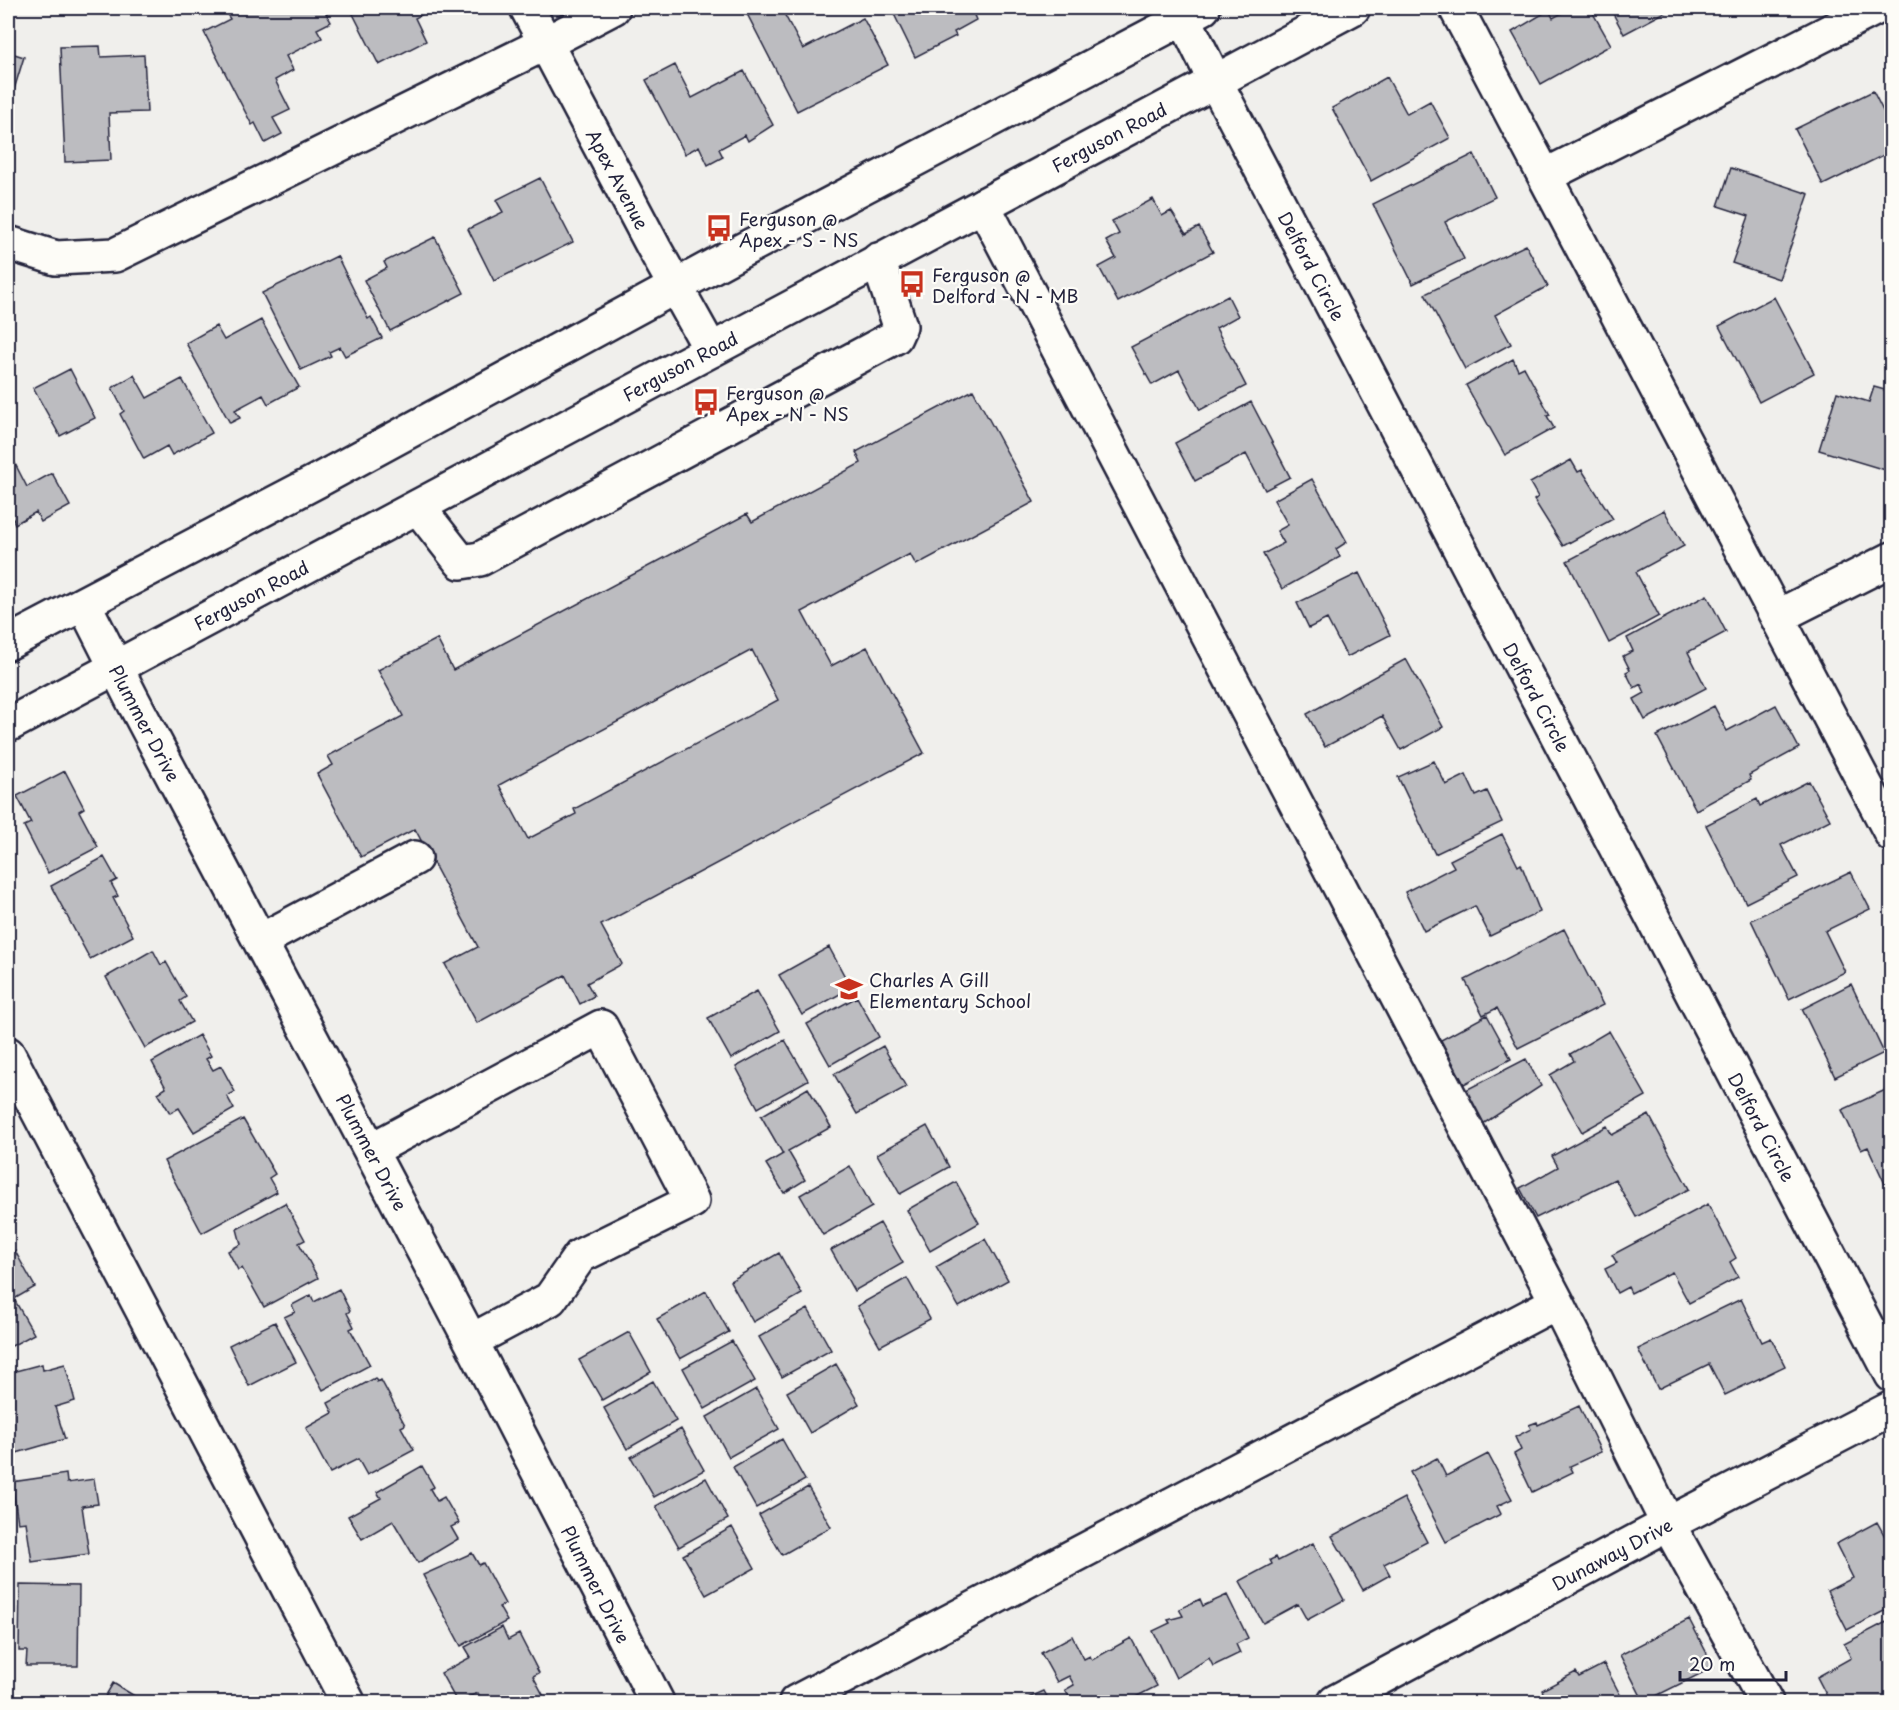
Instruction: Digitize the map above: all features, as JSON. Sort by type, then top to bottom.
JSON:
[{"type":"street","name":"Apex Avenue","points":[[526,8],[711,350]]},
{"type":"street","points":[[8,243],[56,258],[115,255],[546,44],[613,8]]},
{"type":"street","name":"Ferguson Road","points":[[8,724],[1353,8]]},
{"type":"street","points":[[1456,8],[1892,835]]},
{"type":"street","points":[[1545,176],[1876,8]]},
{"type":"street","points":[[8,643],[676,288],[739,252],[1194,13]]},
{"type":"street","name":"Delford Circle","points":[[1194,13],[1215,81],[1892,1375]]},
{"type":"street","points":[[982,205],[1557,1302],[1668,1524],[1766,1702]]},
{"type":"street","points":[[418,507],[461,562],[480,559],[895,337],[900,326],[878,260]]},
{"type":"street","points":[[1777,617],[1892,559]]},
{"type":"street","name":"Plummer Drive","points":[[84,604],[471,1341],[657,1702]]},
{"type":"street","points":[[260,940],[414,858]]},
{"type":"street","points":[[371,1150],[601,1027],[692,1201],[580,1256],[550,1299],[471,1341]]},
{"type":"street","points":[[8,1054],[348,1702]]},
{"type":"street","points":[[796,1702],[1557,1302]]},
{"type":"street","name":"Dunaway Drive","points":[[1335,1702],[1668,1524],[1892,1408]]},
{"type":"building","points":[[232,8],[323,8],[331,22],[317,29],[322,38],[286,56],[293,70],[275,80],[290,110],[273,118],[282,134],[265,143],[255,123],[252,125],[204,32],[230,19],[225,11]]},
{"type":"building","points":[[350,8],[432,8],[415,18],[426,41],[379,65]]},
{"type":"building","points":[[744,8],[781,8],[803,49],[863,18],[888,65],[797,111]]},
{"type":"building","points":[[891,8],[971,8],[976,20],[954,32],[956,36],[915,57]]},
{"type":"building","points":[[1571,8],[1590,8],[1611,45],[1541,84],[1512,32],[1549,10],[1553,18]]},
{"type":"building","points":[[1610,8],[1673,8],[1624,34]]},
{"type":"building","points":[[100,46],[101,57],[144,55],[147,112],[109,113],[111,160],[65,162],[60,47]]},
{"type":"building","points":[[8,52],[24,57],[8,109]]},
{"type":"building","points":[[675,65],[692,98],[744,71],[773,125],[748,141],[745,135],[719,149],[723,157],[708,165],[699,146],[685,154],[646,80]]},
{"type":"building","points":[[1387,77],[1407,114],[1430,101],[1450,138],[1371,181],[1332,108]]},
{"type":"building","points":[[1873,91],[1892,129],[1892,151],[1823,185],[1795,129]]},
{"type":"building","points":[[1474,154],[1495,197],[1445,222],[1464,259],[1413,284],[1373,204]]},
{"type":"building","points":[[1731,168],[1809,194],[1779,279],[1732,263],[1749,216],[1718,206]]},
{"type":"building","points":[[540,178],[573,242],[494,281],[468,229],[503,212],[496,200]]},
{"type":"building","points":[[1153,199],[1162,216],[1171,211],[1186,234],[1199,227],[1213,252],[1118,302],[1099,267],[1116,258],[1106,241],[1119,234],[1112,221]]},
{"type":"building","points":[[435,237],[464,293],[390,331],[364,280],[387,268],[384,262]]},
{"type":"building","points":[[1526,245],[1548,286],[1495,315],[1511,344],[1465,369],[1425,294]]},
{"type":"building","points":[[337,256],[368,319],[371,317],[382,338],[345,356],[340,347],[329,352],[331,356],[301,370],[262,293]]},
{"type":"building","points":[[1228,296],[1238,316],[1216,328],[1246,386],[1200,410],[1179,370],[1152,385],[1131,347]]},
{"type":"building","points":[[1774,297],[1814,373],[1759,402],[1719,326]]},
{"type":"building","points":[[261,320],[299,387],[268,404],[263,395],[235,410],[240,418],[230,423],[186,343],[216,326],[224,340]]},
{"type":"building","points":[[1513,359],[1518,370],[1524,367],[1550,415],[1547,416],[1554,428],[1505,455],[1466,385]]},
{"type":"building","points":[[70,369],[95,418],[60,436],[33,388]]},
{"type":"building","points":[[134,375],[147,398],[182,379],[212,433],[172,455],[167,446],[144,459],[120,414],[124,411],[112,388]]},
{"type":"building","points":[[1874,387],[1892,392],[1892,472],[1819,450],[1837,392],[1869,402]]},
{"type":"building","points":[[973,390],[1034,502],[916,565],[910,554],[802,612],[831,666],[867,647],[924,753],[601,925],[622,964],[587,983],[594,996],[580,1004],[565,975],[477,1023],[445,964],[478,947],[415,829],[361,857],[317,774],[333,765],[328,756],[403,716],[378,670],[437,639],[453,670],[747,514],[752,522],[861,463],[856,452]],"holes":[[[752,650],[778,700],[574,809],[576,814],[528,839],[499,785]]]},
{"type":"building","points":[[1251,402],[1290,477],[1265,490],[1246,454],[1195,481],[1175,443]]},
{"type":"building","points":[[8,450],[27,487],[52,473],[70,506],[41,522],[36,512],[15,524],[13,519],[8,522]]},
{"type":"building","points":[[1571,460],[1578,472],[1582,470],[1613,519],[1563,546],[1534,500],[1538,497],[1530,483]]},
{"type":"building","points":[[1312,479],[1347,542],[1336,549],[1340,557],[1282,589],[1263,554],[1284,543],[1277,531],[1288,525],[1274,500]]},
{"type":"building","points":[[1664,510],[1684,546],[1636,572],[1659,616],[1609,643],[1567,561]]},
{"type":"building","points":[[1359,573],[1390,635],[1347,657],[1327,619],[1309,628],[1297,603]]},
{"type":"building","points":[[1707,595],[1726,632],[1688,652],[1706,688],[1645,720],[1634,699],[1645,693],[1641,684],[1634,688],[1626,672],[1630,670],[1623,656],[1633,651],[1627,638]]},
{"type":"building","points":[[1406,659],[1443,727],[1401,750],[1382,716],[1325,747],[1307,714]]},
{"type":"building","points":[[1776,705],[1799,748],[1749,775],[1751,780],[1696,810],[1657,736],[1714,706],[1727,731]]},
{"type":"building","points":[[1434,761],[1446,785],[1466,775],[1476,796],[1487,791],[1502,822],[1435,854],[1398,777]]},
{"type":"building","points":[[65,771],[84,808],[79,811],[98,847],[48,873],[24,826],[31,823],[17,796]]},
{"type":"building","points":[[1809,781],[1830,820],[1781,845],[1798,877],[1746,903],[1706,825],[1757,799],[1760,806]]},
{"type":"building","points":[[1502,834],[1518,866],[1521,864],[1540,912],[1490,936],[1475,906],[1424,931],[1405,892],[1454,867],[1450,860]]},
{"type":"building","points":[[104,857],[117,880],[111,883],[118,896],[113,898],[133,936],[90,959],[51,886]]},
{"type":"building","points":[[1851,872],[1870,909],[1825,931],[1845,972],[1789,999],[1751,920]]},
{"type":"building","points":[[1564,929],[1603,1005],[1518,1048],[1497,1008],[1483,1015],[1465,980]]},
{"type":"building","points":[[829,947],[851,988],[802,1015],[779,975]]},
{"type":"building","points":[[153,950],[161,965],[166,962],[186,997],[180,1001],[192,1022],[145,1048],[106,977]]},
{"type":"building","points":[[1851,984],[1884,1053],[1835,1077],[1802,1009]]},
{"type":"building","points":[[757,991],[780,1031],[731,1059],[708,1018]]},
{"type":"building","points":[[857,997],[879,1037],[830,1065],[807,1024]]},
{"type":"building","points":[[1487,1015],[1511,1059],[1464,1084],[1441,1040]]},
{"type":"building","points":[[1609,1031],[1646,1096],[1582,1132],[1550,1075],[1574,1061],[1570,1054]]},
{"type":"building","points":[[199,1035],[211,1056],[206,1059],[213,1070],[221,1066],[235,1092],[227,1096],[234,1109],[194,1132],[179,1108],[170,1113],[158,1093],[166,1088],[152,1062]]},
{"type":"building","points":[[785,1040],[808,1080],[758,1108],[736,1067]]},
{"type":"building","points":[[883,1046],[906,1087],[857,1114],[834,1074]]},
{"type":"building","points":[[1526,1059],[1541,1086],[1483,1124],[1464,1091]]},
{"type":"building","points":[[1892,1087],[1892,1184],[1886,1186],[1868,1147],[1861,1150],[1842,1110]]},
{"type":"building","points":[[808,1088],[831,1127],[788,1151],[805,1180],[784,1193],[766,1164],[783,1154],[761,1116]]},
{"type":"building","points":[[1649,1115],[1689,1189],[1636,1217],[1615,1179],[1536,1218],[1520,1188],[1558,1167],[1552,1156],[1607,1126],[1612,1135]]},
{"type":"building","points":[[243,1119],[275,1174],[269,1178],[277,1192],[202,1233],[164,1161]]},
{"type":"building","points":[[927,1126],[949,1167],[900,1194],[877,1154]]},
{"type":"building","points":[[850,1166],[872,1207],[823,1235],[800,1195]]},
{"type":"building","points":[[956,1182],[979,1223],[930,1251],[907,1210]]},
{"type":"building","points":[[285,1203],[305,1240],[299,1243],[318,1278],[264,1307],[242,1268],[238,1270],[228,1251],[241,1244],[237,1229]]},
{"type":"building","points":[[1708,1204],[1736,1258],[1730,1262],[1738,1277],[1689,1303],[1672,1272],[1631,1293],[1628,1287],[1617,1293],[1605,1269],[1617,1263],[1612,1255]]},
{"type":"building","points":[[880,1223],[903,1263],[854,1291],[831,1250]]},
{"type":"building","points":[[985,1239],[1008,1280],[959,1307],[936,1267]]},
{"type":"building","points":[[15,1251],[35,1287],[14,1299],[34,1334],[8,1348],[8,1255]]},
{"type":"building","points":[[779,1253],[802,1294],[753,1322],[730,1281]]},
{"type":"building","points":[[907,1278],[930,1319],[880,1346],[857,1306]]},
{"type":"building","points":[[339,1289],[350,1311],[347,1313],[354,1327],[350,1329],[370,1365],[323,1390],[284,1317],[295,1312],[292,1305],[311,1295],[314,1302]]},
{"type":"building","points":[[706,1291],[729,1332],[680,1359],[657,1319]]},
{"type":"building","points":[[1741,1299],[1762,1342],[1771,1338],[1785,1366],[1725,1395],[1709,1364],[1658,1389],[1638,1349]]},
{"type":"building","points":[[808,1309],[831,1350],[782,1377],[759,1337]]},
{"type":"building","points":[[275,1322],[296,1362],[249,1386],[229,1345]]},
{"type":"building","points":[[629,1332],[651,1372],[602,1400],[579,1360]]},
{"type":"building","points":[[732,1341],[755,1381],[705,1409],[683,1368]]},
{"type":"building","points":[[42,1364],[43,1370],[65,1364],[75,1401],[55,1407],[65,1439],[13,1454],[8,1439],[8,1373]]},
{"type":"building","points":[[836,1364],[859,1404],[810,1433],[787,1392]]},
{"type":"building","points":[[375,1378],[377,1382],[381,1380],[405,1425],[401,1427],[414,1450],[367,1475],[358,1459],[330,1473],[306,1428],[333,1413],[328,1403]]},
{"type":"building","points":[[653,1381],[676,1421],[627,1449],[604,1408]]},
{"type":"building","points":[[756,1389],[779,1429],[729,1457],[707,1417]]},
{"type":"building","points":[[1579,1406],[1601,1452],[1570,1466],[1573,1472],[1532,1492],[1514,1454],[1521,1450],[1515,1437],[1531,1429],[1529,1425],[1537,1422],[1538,1425]]},
{"type":"building","points":[[681,1429],[704,1470],[654,1497],[631,1457]]},
{"type":"building","points":[[782,1439],[805,1480],[756,1508],[733,1467]]},
{"type":"building","points":[[1488,1454],[1512,1499],[1497,1506],[1501,1514],[1446,1542],[1410,1472],[1437,1458],[1446,1476]]},
{"type":"building","points":[[422,1466],[434,1487],[430,1489],[437,1501],[444,1497],[459,1523],[451,1527],[458,1539],[418,1563],[393,1521],[362,1539],[348,1516],[381,1498],[377,1492]]},
{"type":"building","points":[[66,1474],[67,1483],[94,1479],[98,1504],[82,1506],[89,1554],[32,1562],[26,1522],[18,1523],[12,1482]]},
{"type":"building","points":[[706,1478],[728,1519],[679,1547],[656,1506]]},
{"type":"building","points":[[808,1487],[831,1527],[782,1555],[759,1515]]},
{"type":"building","points":[[1404,1498],[1427,1542],[1384,1564],[1390,1575],[1363,1590],[1332,1536]]},
{"type":"building","points":[[1877,1522],[1892,1549],[1892,1607],[1847,1630],[1827,1591],[1853,1578],[1836,1544]]},
{"type":"building","points":[[732,1527],[755,1568],[706,1595],[683,1555]]},
{"type":"building","points":[[1313,1543],[1344,1600],[1307,1620],[1298,1604],[1263,1623],[1240,1581],[1272,1564],[1270,1560],[1276,1557],[1278,1561]]},
{"type":"building","points":[[472,1553],[479,1565],[483,1563],[505,1604],[499,1607],[507,1621],[461,1646],[423,1575]]},
{"type":"building","points":[[20,1585],[79,1586],[78,1666],[26,1666],[27,1651],[19,1651]]},
{"type":"building","points":[[1227,1595],[1248,1638],[1236,1644],[1240,1653],[1213,1666],[1209,1658],[1176,1678],[1153,1631],[1170,1623],[1168,1620],[1183,1616],[1179,1609],[1200,1599],[1203,1606]]},
{"type":"building","points":[[1689,1619],[1714,1667],[1644,1702],[1620,1655]]},
{"type":"building","points":[[1892,1619],[1892,1702],[1830,1702],[1817,1677],[1851,1658],[1844,1644]]},
{"type":"building","points":[[502,1627],[508,1640],[519,1634],[539,1673],[533,1676],[547,1702],[483,1702],[478,1693],[457,1702],[441,1673],[471,1657],[465,1647]]},
{"type":"building","points":[[1072,1636],[1084,1659],[1090,1656],[1092,1660],[1131,1638],[1157,1686],[1126,1702],[1072,1702],[1065,1690],[1074,1685],[1069,1676],[1057,1682],[1041,1653]]},
{"type":"building","points":[[1604,1664],[1624,1702],[1529,1702],[1544,1695],[1542,1690],[1576,1672],[1579,1677]]},
{"type":"building","points":[[113,1683],[141,1700],[139,1702],[102,1702]]},
{"type":"building","points":[[1044,1691],[1050,1702],[1019,1702]]},
{"type":"place","name":"Ferguson @ Apex - S - NS","points":[[719,228]]},
{"type":"place","name":"Ferguson @ Delford - N - MB","points":[[912,284]]},
{"type":"place","name":"Ferguson @ Apex - N - NS","points":[[706,402]]},
{"type":"place","name":"Charles A Gill Elementary School","points":[[849,989]]}]
